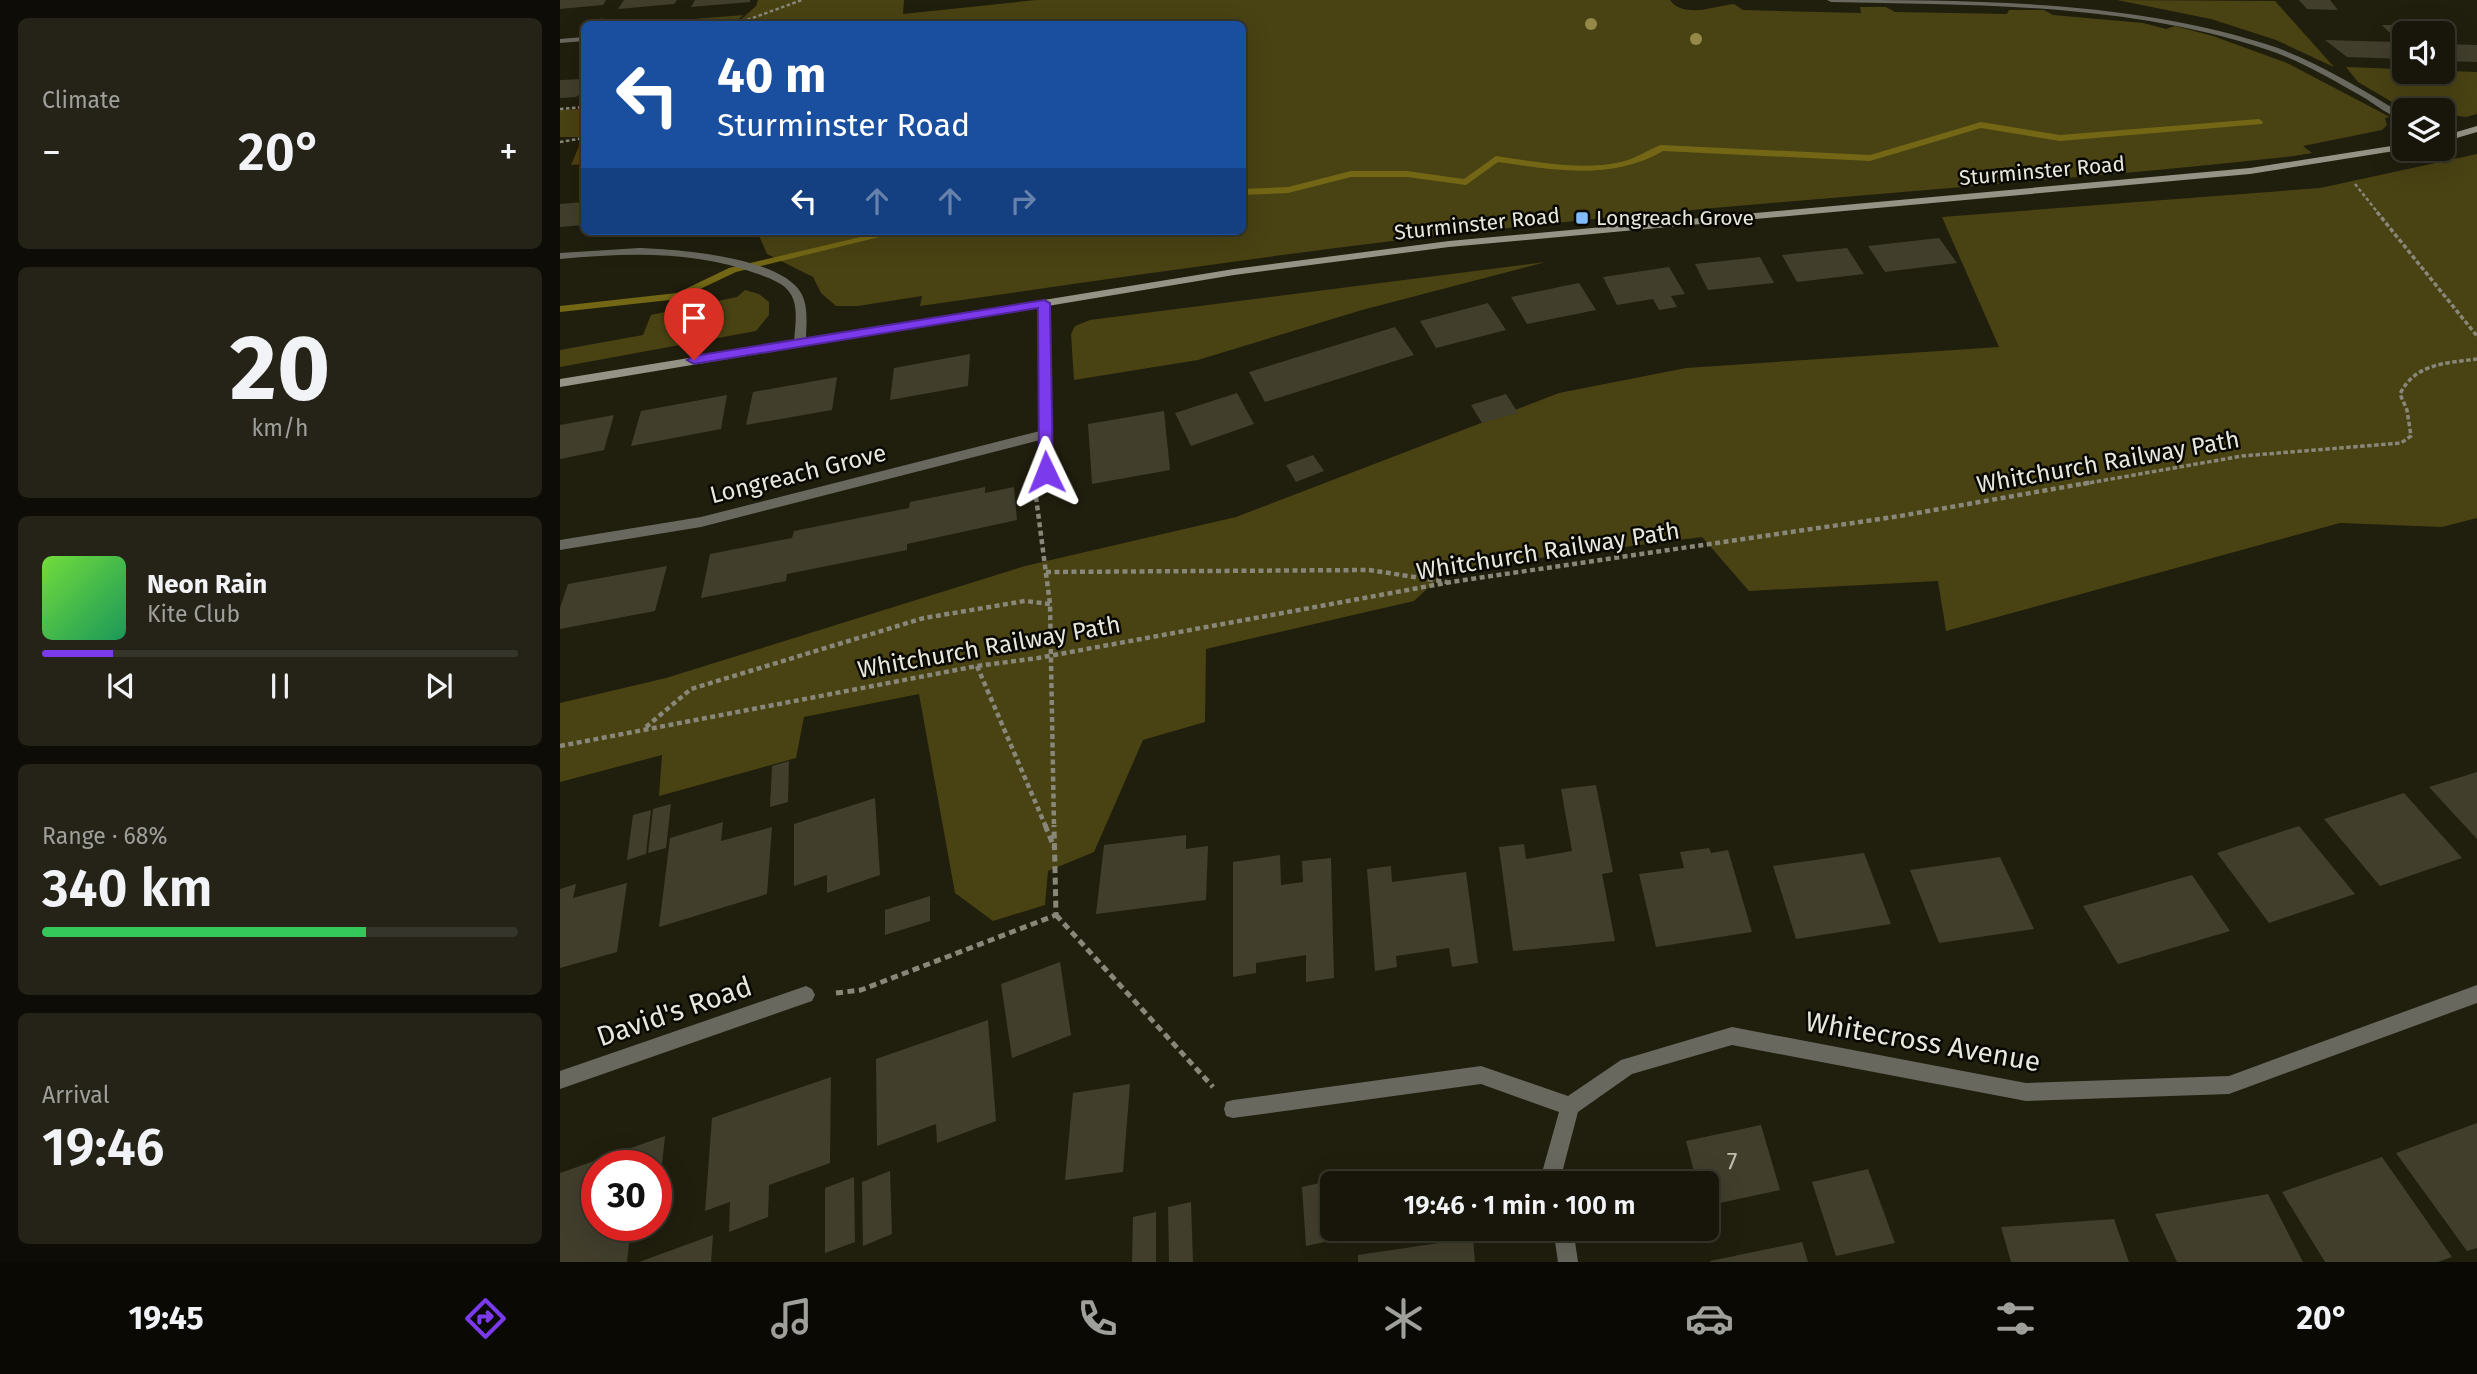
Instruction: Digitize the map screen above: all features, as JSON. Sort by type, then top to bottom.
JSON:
[{"type":"street","points":[[1831,0],[2064,4],[2131,11],[2210,27],[2273,49],[2325,72],[2392,111]]},
{"type":"street","points":[[560,41],[581,39]]},
{"type":"street","points":[[2455,136],[2477,130]]},
{"type":"street","name":"Sturminster Road","points":[[560,383],[800,341],[1234,272],[1449,244],[2249,171],[2392,149]]},
{"type":"street","points":[[560,256],[621,250],[722,257],[784,280],[798,297],[800,341]]},
{"type":"street","points":[[1044,303],[1046,472]]},
{"type":"street","name":"Longreach Grove","points":[[560,545],[701,523],[1045,434]]},
{"type":"street","name":"Whitecross Avenue","points":[[1570,1107],[1627,1066],[1732,1036],[2026,1092],[2229,1085],[2477,993]]},
{"type":"street","name":"David's Road","points":[[560,1080],[806,995]]},
{"type":"street","points":[[1233,1109],[1481,1074],[1570,1107],[1553,1171]]},
{"type":"street","points":[[1565,1241],[1568,1262]]},
{"type":"path","points":[[744,21],[802,0]]},
{"type":"path","points":[[596,20],[664,21]]},
{"type":"path","points":[[560,109],[581,107]]},
{"type":"path","points":[[560,142],[581,138]]},
{"type":"path","points":[[2352,180],[2477,337]]},
{"type":"path","name":"Whitchurch Railway Path","points":[[560,746],[977,666],[1038,658],[1451,582],[1900,516],[2242,456],[2401,443],[2411,436],[2407,410],[2400,394],[2404,382],[2419,369],[2477,359]]},
{"type":"path","points":[[1046,472],[1035,489],[1050,604],[1056,915],[1233,1109]]},
{"type":"path","points":[[1046,572],[1369,570],[1451,582]]},
{"type":"path","points":[[643,729],[691,689],[911,622],[1025,601],[1050,604]]},
{"type":"path","points":[[977,666],[1056,851]]},
{"type":"path","points":[[806,995],[862,990],[1056,915]]},
{"type":"shaded area","points":[[758,0],[904,0],[903,14],[1036,0],[1670,0],[1676,6],[1691,10],[1734,4],[1743,10],[1861,13],[1860,7],[1886,7],[1895,12],[2007,14],[2009,10],[2044,10],[2053,15],[2143,23],[2166,29],[2175,26],[2213,36],[2287,63],[2390,117],[2385,118],[2387,125],[2382,130],[2303,146],[2312,153],[2294,156],[1526,226],[1147,273],[920,306],[922,296],[858,306],[836,306],[821,293],[813,277],[767,254],[759,235],[1246,235],[1246,21],[739,21],[756,6]]},
{"type":"shaded area","points":[[2117,0],[2275,1],[2334,67],[2276,40],[2211,19]]},
{"type":"shaded area","points":[[744,15],[735,21],[668,21]]},
{"type":"shaded area","points":[[2346,67],[2392,69],[2392,84],[2455,84],[2455,71],[2477,72],[2477,114],[2466,117],[2455,116],[2455,98],[2392,98],[2392,102],[2358,82]]},
{"type":"shaded area","points":[[581,109],[581,137],[560,137],[560,110]]},
{"type":"shaded area","points":[[581,142],[581,164],[571,165]]},
{"type":"shaded area","points":[[2477,154],[2477,518],[2442,527],[2340,523],[1946,631],[1938,581],[1749,591],[1702,537],[1447,570],[1414,601],[1206,649],[1205,722],[1143,740],[1094,852],[1048,871],[1045,905],[993,921],[955,893],[919,694],[804,717],[796,758],[659,796],[662,755],[560,782],[560,703],[666,678],[1025,566],[1236,517],[1559,393],[1686,368],[1999,347],[1942,217],[2320,188],[2455,161],[2455,159]]},
{"type":"shaded area","points":[[1546,262],[1362,310],[1198,360],[1074,380],[1071,334],[1075,326],[1090,320]]},
{"type":"shaded area","points":[[745,290],[759,294],[769,302],[769,315],[756,331],[560,367],[560,350],[643,335],[651,315],[737,297]]},
{"type":"building","points":[[560,0],[606,0],[603,5],[560,9]]},
{"type":"building","points":[[624,0],[677,0],[674,4],[618,9]]},
{"type":"building","points":[[695,0],[750,0],[750,2],[691,7]]},
{"type":"building","points":[[2299,0],[2330,0],[2338,10],[2307,9]]},
{"type":"building","points":[[2382,25],[2392,25],[2391,34]]},
{"type":"building","points":[[2325,40],[2392,42],[2392,59],[2347,57]]},
{"type":"building","points":[[2455,44],[2477,45],[2477,62],[2455,61]]},
{"type":"building","points":[[581,79],[581,93],[576,97],[560,98],[560,80]]},
{"type":"building","points":[[581,202],[581,225],[560,227],[560,204]]},
{"type":"building","points":[[1939,238],[1957,263],[1885,272],[1868,246]]},
{"type":"building","points":[[1847,248],[1864,274],[1797,282],[1782,255]]},
{"type":"building","points":[[1760,257],[1774,283],[1708,290],[1695,264]]},
{"type":"building","points":[[1669,267],[1685,294],[1671,296],[1677,307],[1659,310],[1653,299],[1617,305],[1603,277]]},
{"type":"building","points":[[1579,283],[1596,310],[1527,324],[1511,297]]},
{"type":"building","points":[[1488,303],[1506,330],[1436,348],[1420,321]]},
{"type":"building","points":[[1395,327],[1414,355],[1265,402],[1249,372]]},
{"type":"building","points":[[970,354],[968,386],[890,400],[894,368]]},
{"type":"building","points":[[837,377],[832,410],[746,425],[753,392]]},
{"type":"building","points":[[1237,393],[1254,424],[1191,446],[1175,413]]},
{"type":"building","points":[[1506,394],[1518,413],[1482,423],[1471,405]]},
{"type":"building","points":[[727,395],[721,429],[631,446],[641,411]]},
{"type":"building","points":[[1164,411],[1170,470],[1092,484],[1088,424]]},
{"type":"building","points":[[614,415],[604,450],[560,459],[560,425]]},
{"type":"building","points":[[1313,455],[1324,471],[1296,482],[1286,465]]},
{"type":"building","points":[[985,487],[985,493],[1014,487],[1017,520],[907,544],[907,550],[787,574],[786,581],[701,598],[710,554],[792,538],[794,531],[909,508],[910,502]]},
{"type":"building","points":[[667,566],[655,611],[560,629],[560,608],[568,584]]},
{"type":"building","points":[[789,761],[788,802],[770,807],[772,766]]},
{"type":"building","points":[[2477,772],[2477,839],[2429,787]]},
{"type":"building","points":[[1596,785],[1613,872],[1602,874],[1615,941],[1513,951],[1499,847],[1524,844],[1526,859],[1572,851],[1561,789]]},
{"type":"building","points":[[2404,793],[2462,858],[2380,886],[2324,819]]},
{"type":"building","points":[[875,798],[880,875],[827,893],[827,875],[794,886],[794,824]]},
{"type":"building","points":[[671,804],[666,848],[648,853],[653,809]]},
{"type":"building","points":[[651,810],[646,854],[627,860],[633,815]]},
{"type":"building","points":[[723,822],[721,841],[772,827],[767,894],[659,927],[670,838]]},
{"type":"building","points":[[2299,826],[2355,894],[2269,923],[2217,853]]},
{"type":"building","points":[[1186,835],[1186,849],[1208,846],[1206,900],[1096,914],[1104,845]]},
{"type":"building","points":[[1709,848],[1711,853],[1728,850],[1752,932],[1656,947],[1639,874],[1684,868],[1680,852]]},
{"type":"building","points":[[1864,853],[1891,924],[1796,939],[1773,866]]},
{"type":"building","points":[[1280,855],[1281,885],[1303,882],[1302,861],[1331,858],[1334,978],[1306,982],[1306,955],[1256,963],[1256,973],[1233,977],[1233,862]]},
{"type":"building","points":[[2000,857],[2034,929],[1939,943],[1910,870]]},
{"type":"building","points":[[1391,866],[1392,882],[1466,872],[1478,963],[1452,967],[1449,948],[1396,956],[1397,967],[1375,971],[1367,869]]},
{"type":"building","points":[[2192,875],[2230,931],[2118,964],[2083,906]]},
{"type":"building","points":[[627,883],[617,952],[560,968],[560,889],[576,884],[573,898]]},
{"type":"building","points":[[930,896],[930,921],[885,935],[885,910]]},
{"type":"building","points":[[1060,962],[1071,1035],[1012,1058],[1001,984]]},
{"type":"building","points":[[988,1020],[996,1121],[937,1143],[936,1124],[877,1146],[876,1059]]},
{"type":"building","points":[[831,1077],[830,1163],[769,1185],[768,1217],[729,1232],[730,1202],[705,1211],[712,1118]]},
{"type":"building","points":[[1130,1084],[1123,1172],[1065,1180],[1073,1093]]},
{"type":"building","points":[[2477,1123],[2477,1248],[2467,1251],[2396,1153]]},
{"type":"building","points":[[1761,1125],[1780,1190],[1719,1203],[1719,1171],[1694,1171],[1686,1141]]},
{"type":"building","points":[[665,1136],[664,1150],[625,1150]]},
{"type":"building","points":[[2382,1157],[2452,1257],[2438,1262],[2325,1262],[2282,1192]]},
{"type":"building","points":[[581,1166],[581,1241],[629,1241],[627,1262],[560,1262],[560,1173]]},
{"type":"building","points":[[1868,1169],[1895,1243],[1836,1256],[1812,1182]]},
{"type":"building","points":[[890,1171],[892,1234],[863,1246],[862,1182]]},
{"type":"building","points":[[854,1177],[855,1242],[825,1253],[825,1188]]},
{"type":"building","points":[[1320,1183],[1320,1241],[1329,1241],[1306,1246],[1302,1187]]},
{"type":"building","points":[[2268,1194],[2303,1262],[2177,1262],[2155,1214]]},
{"type":"building","points":[[1191,1202],[1193,1262],[1169,1262],[1168,1207]]},
{"type":"building","points":[[1156,1212],[1156,1262],[1132,1262],[1133,1217]]},
{"type":"building","points":[[2114,1219],[2129,1262],[2011,1262],[2001,1227]]},
{"type":"building","points":[[713,1235],[711,1262],[639,1262]]},
{"type":"building","points":[[1453,1241],[1473,1241],[1475,1262],[1358,1262],[1358,1255]]},
{"type":"building","points":[[1802,1242],[1808,1262],[1710,1262],[1710,1261]]},
{"type":"waterway","points":[[1246,192],[1288,190],[1351,174],[1407,174],[1466,182],[1496,159],[1559,167],[1603,168],[1624,165],[1661,148],[1870,158],[1981,125],[2060,138],[2259,122]]},
{"type":"waterway","points":[[560,309],[679,296],[733,270],[882,235]]},
{"type":"place","name":"Longreach Grove","points":[[1582,218]]},
{"type":"route","points":[[694,360],[1044,303],[1046,472]]}]
